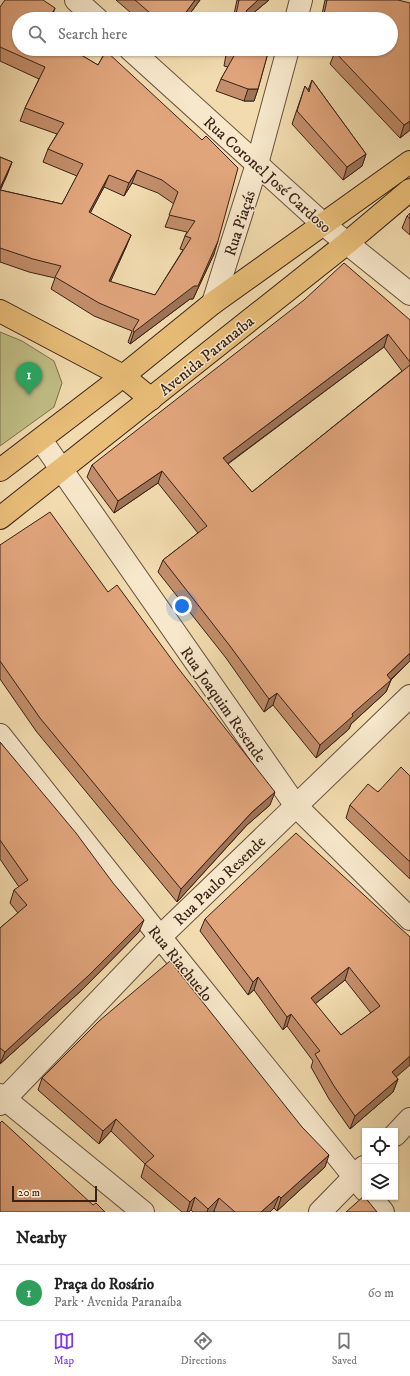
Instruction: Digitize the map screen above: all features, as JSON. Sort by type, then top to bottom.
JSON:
[{"type":"main road","points":[[0,470],[123,376],[213,303],[410,162]]},
{"type":"main road","name":"Avenida Paranaíba","points":[[0,518],[347,244],[410,190]]},
{"type":"main road","points":[[0,311],[123,376],[151,399]]},
{"type":"street","points":[[76,0],[89,12]]},
{"type":"street","points":[[298,12],[301,0]]},
{"type":"street","name":"Rua Coronel José Cardoso","points":[[138,56],[258,164],[322,224],[410,294]]},
{"type":"street","name":"Rua Piaçás","points":[[213,303],[258,164],[286,56]]},
{"type":"street","name":"Rua Joaquim Resende","points":[[40,440],[296,806],[410,919]]},
{"type":"street","name":"Rua Paulo Resende","points":[[2,1099],[160,937],[410,696]]},
{"type":"street","name":"Rua Riachuelo","points":[[0,735],[160,937],[362,1178]]},
{"type":"street","points":[[2,1099],[143,1212]]},
{"type":"street","points":[[398,1132],[410,1119]]},
{"type":"street","points":[[320,1212],[362,1178]]},
{"type":"street","points":[[373,1200],[383,1212]]},
{"type":"shaded area","points":[[0,332],[22,341],[54,361],[62,383],[54,407],[0,446]]},
{"type":"building","points":[[5,0],[43,0],[55,8],[53,12],[12,12],[12,52],[0,47],[0,7]]},
{"type":"building","points":[[135,0],[195,0],[186,12],[149,12]]},
{"type":"building","points":[[239,0],[258,0],[246,11],[247,12],[236,12]]},
{"type":"building","points":[[327,0],[398,0],[410,3],[410,121],[404,125],[339,56],[398,56],[398,12],[324,12]]},
{"type":"building","points":[[20,56],[83,56],[98,65],[103,56],[111,56],[202,140],[206,136],[238,168],[218,241],[198,286],[194,286],[134,332],[133,330],[139,320],[99,303],[55,277],[61,266],[33,259],[0,248],[0,190],[62,204],[83,164],[48,149],[64,123],[25,108],[45,67]],"holes":[[[137,170],[162,180],[178,192],[169,215],[195,221],[185,236],[191,238],[155,295],[109,281],[131,235],[89,212],[109,175],[129,183]]]},
{"type":"building","points":[[234,56],[267,56],[258,89],[248,89],[221,79]]},
{"type":"building","points":[[312,80],[366,154],[347,167],[297,111],[305,86],[309,92]]},
{"type":"building","points":[[0,157],[12,162],[0,188]]},
{"type":"building","points":[[344,263],[410,320],[410,362],[388,334],[223,458],[252,492],[410,365],[410,653],[387,675],[391,680],[352,714],[353,716],[320,745],[277,693],[269,699],[163,560],[207,526],[162,471],[118,501],[92,465],[304,300]]},
{"type":"building","points":[[50,512],[108,592],[117,585],[178,668],[275,792],[252,812],[181,889],[40,718],[0,661],[0,545]]},
{"type":"building","points":[[0,742],[76,833],[113,883],[144,920],[88,976],[5,1052],[0,1048],[0,928],[27,905],[14,890],[28,880],[0,840]]},
{"type":"building","points":[[401,767],[410,776],[410,862],[350,805],[368,784],[378,792]]},
{"type":"building","points":[[296,833],[410,937],[410,1056],[392,1072],[398,1079],[355,1116],[334,1086],[315,1054],[320,1051],[291,1014],[287,1017],[258,977],[253,982],[205,919]],"holes":[[[349,967],[380,1006],[341,1035],[311,998]]]},
{"type":"building","points":[[170,961],[302,1127],[329,1155],[281,1198],[279,1196],[261,1212],[235,1212],[219,1198],[208,1209],[195,1197],[190,1202],[145,1164],[154,1156],[116,1119],[103,1131],[42,1078],[99,1021]]},
{"type":"building","points":[[2,1121],[93,1205],[96,1203],[105,1212],[0,1212],[0,1123]]},
{"type":"building","points":[[362,1198],[362,1200],[367,1200],[377,1212],[346,1212]]},
{"type":"place","name":"Praça do Rosário","points":[[29,395]]}]
